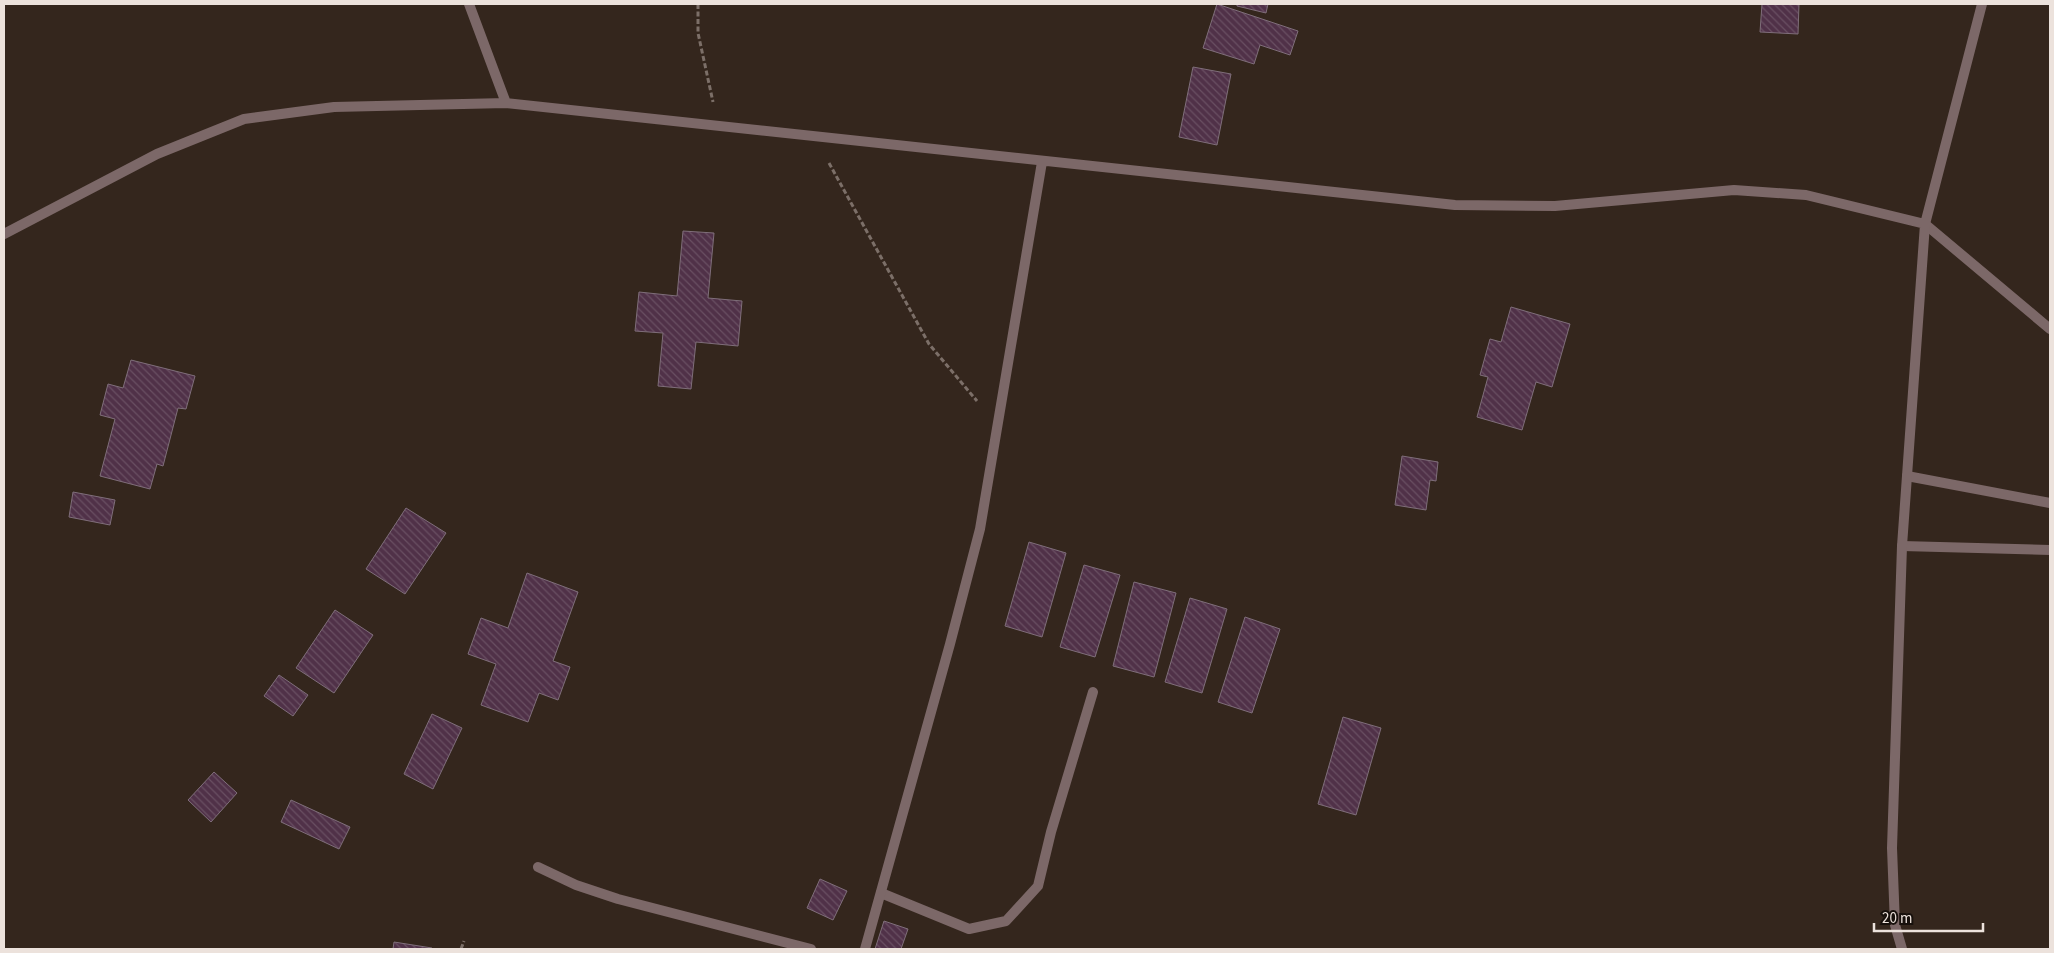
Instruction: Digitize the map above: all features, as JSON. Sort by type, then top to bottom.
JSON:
[{"type":"street","points":[[469,4],[506,103]]},
{"type":"street","points":[[1902,949],[1895,925],[1892,848],[1902,546],[1925,224],[1982,4]]},
{"type":"street","points":[[4,234],[157,154],[244,119],[334,107],[506,103],[1455,205],[1555,206],[1734,190],[1806,194],[1925,224],[2050,329]]},
{"type":"street","points":[[865,949],[980,529],[1042,162]]},
{"type":"street","points":[[1907,476],[2050,503]]},
{"type":"street","points":[[1902,546],[2050,550]]},
{"type":"street","points":[[881,893],[969,929],[1006,922],[1038,886],[1051,832],[1092,692]]},
{"type":"street","points":[[538,867],[576,885],[618,899],[811,949]]},
{"type":"path","points":[[698,4],[698,33],[718,125]]},
{"type":"path","points":[[815,136],[929,344],[997,426]]},
{"type":"path","points":[[461,949],[464,941]]},
{"type":"building","points":[[1217,4],[1298,31],[1290,55],[1260,45],[1254,64],[1203,48]]},
{"type":"building","points":[[1237,4],[1268,4],[1266,13],[1237,6]]},
{"type":"building","points":[[1762,4],[1799,4],[1798,34],[1760,32]]},
{"type":"building","points":[[1193,67],[1231,74],[1217,145],[1179,137]]},
{"type":"building","points":[[683,231],[714,233],[708,298],[742,301],[738,346],[696,342],[691,389],[658,386],[663,333],[635,331],[639,292],[677,296]]},
{"type":"building","points":[[1511,307],[1570,324],[1552,387],[1536,382],[1522,430],[1477,417],[1488,377],[1480,375],[1490,339],[1501,342]]},
{"type":"building","points":[[131,360],[195,376],[186,409],[178,408],[163,466],[157,464],[150,489],[100,476],[115,419],[100,415],[108,384],[123,388]]},
{"type":"building","points":[[1402,456],[1438,462],[1436,481],[1430,480],[1426,510],[1395,505]]},
{"type":"building","points":[[73,492],[115,500],[110,525],[69,517]]},
{"type":"building","points":[[406,508],[446,533],[405,594],[366,569]]},
{"type":"building","points":[[1029,542],[1066,553],[1042,637],[1005,626]]},
{"type":"building","points":[[1084,565],[1120,575],[1095,657],[1060,647]]},
{"type":"building","points":[[527,573],[578,592],[553,661],[570,667],[558,700],[539,693],[528,722],[481,705],[496,664],[468,654],[481,618],[508,628]]},
{"type":"building","points":[[1134,582],[1176,593],[1154,677],[1113,666]]},
{"type":"building","points":[[1190,598],[1227,609],[1202,693],[1165,682]]},
{"type":"building","points":[[335,610],[373,635],[334,693],[296,668]]},
{"type":"building","points":[[1245,617],[1280,629],[1252,713],[1218,702]]},
{"type":"building","points":[[279,675],[308,695],[293,716],[264,696]]},
{"type":"building","points":[[432,714],[462,728],[433,789],[404,774]]},
{"type":"building","points":[[1343,717],[1381,728],[1356,815],[1318,804]]},
{"type":"building","points":[[214,772],[237,793],[211,822],[188,800]]},
{"type":"building","points":[[291,800],[350,827],[339,849],[281,822]]},
{"type":"building","points":[[820,879],[847,891],[833,920],[807,908]]},
{"type":"building","points":[[884,921],[908,929],[901,949],[875,949]]},
{"type":"building","points":[[394,942],[432,948],[432,949],[393,949]]}]
